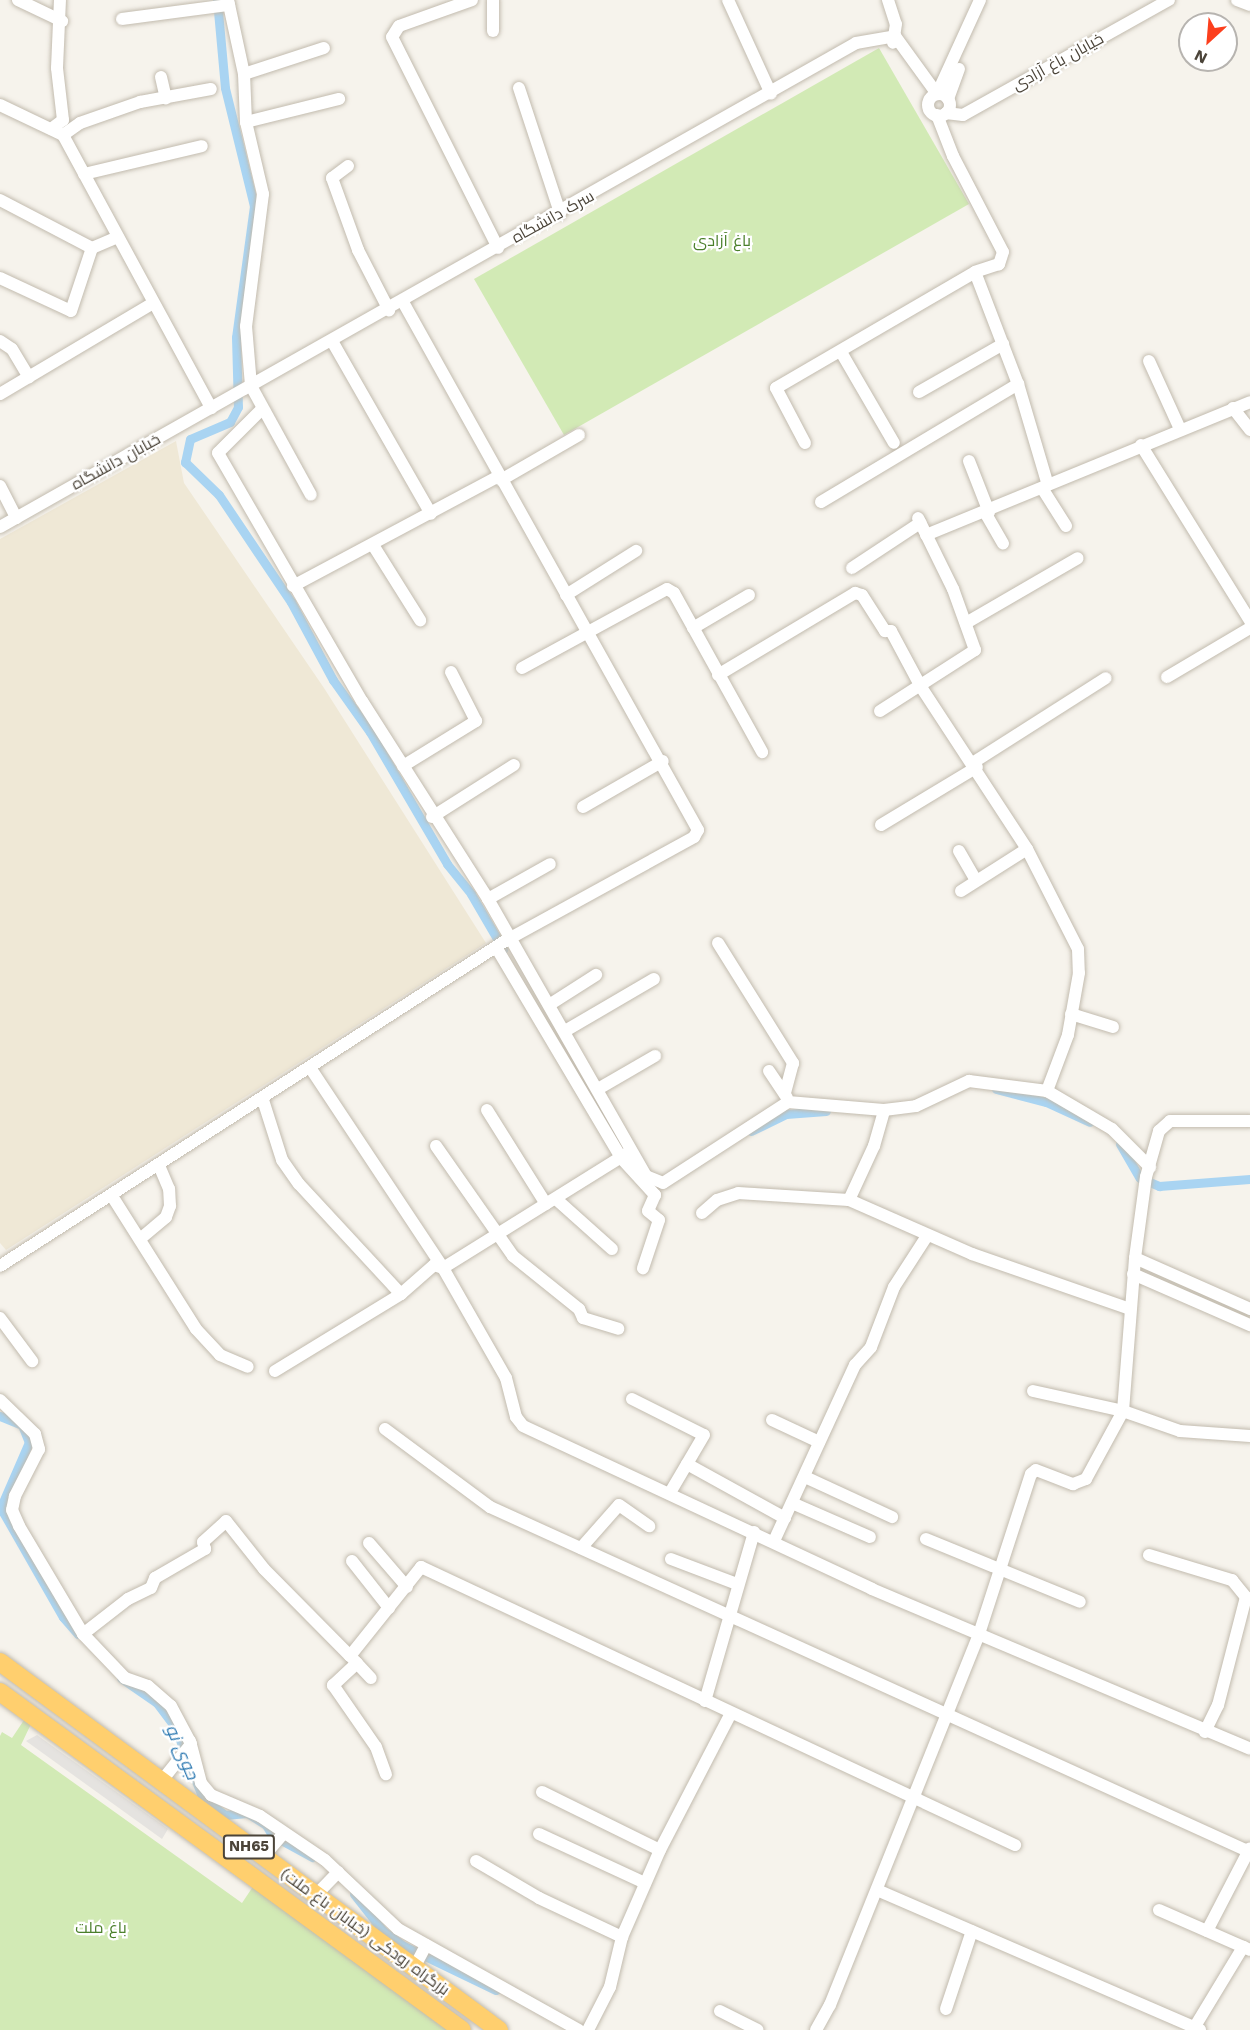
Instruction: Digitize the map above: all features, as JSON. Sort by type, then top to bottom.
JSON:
[{"type":"highway","name":"بزرگراه رودکی (خیابان باغ ملت)","points":[[0,1662],[160,1783],[276,1844],[316,1895],[421,1956],[499,2030]]},
{"type":"highway","name":"بزرگراه رودکی (خیابان باغ ملت)","points":[[0,1692],[462,2030]]},
{"type":"street","points":[[18,0],[62,21]]},
{"type":"street","points":[[51,129],[63,120],[56,45],[62,21],[60,0]]},
{"type":"street","points":[[472,0],[399,26],[392,37],[498,248]]},
{"type":"street","points":[[493,0],[493,31]]},
{"type":"street","points":[[728,0],[771,94]]},
{"type":"street","points":[[888,0],[894,40],[938,97]]},
{"type":"street","points":[[938,97],[980,0]]},
{"type":"street","points":[[942,114],[930,111],[989,0]]},
{"type":"street","name":"خیابان باغ آزادی","points":[[942,114],[963,115],[1169,0]]},
{"type":"street","points":[[1238,0],[1250,5]]},
{"type":"street","points":[[122,19],[222,3],[244,74],[246,122],[263,194],[246,326],[242,391],[262,409],[311,495]]},
{"type":"street","name":"سرک دانشگاه","points":[[242,391],[873,36],[894,40]]},
{"type":"street","points":[[805,442],[776,388],[975,272],[999,264],[1003,252],[953,156],[938,97],[894,40]]},
{"type":"street","points":[[244,74],[324,48]]},
{"type":"street","points":[[916,70],[932,76],[951,66]]},
{"type":"street","points":[[161,77],[166,98]]},
{"type":"street","points":[[519,88],[560,213]]},
{"type":"street","points":[[63,135],[80,123],[166,98],[211,89]]},
{"type":"street","points":[[246,122],[339,99]]},
{"type":"street","points":[[0,105],[63,135],[211,408]]},
{"type":"street","points":[[84,174],[202,146]]},
{"type":"street","points":[[348,166],[332,178],[358,250],[389,310]]},
{"type":"street","points":[[0,200],[92,248]]},
{"type":"street","points":[[0,278],[72,311],[92,248],[118,237]]},
{"type":"street","points":[[975,272],[1018,384],[1045,486],[1066,526]]},
{"type":"street","points":[[0,1266],[263,1100],[503,942],[694,837],[698,830],[696,820],[663,760],[589,630],[566,595],[403,302]]},
{"type":"street","points":[[0,394],[153,303]]},
{"type":"street","points":[[0,341],[12,349],[29,377]]},
{"type":"street","points":[[332,342],[431,514]]},
{"type":"street","points":[[918,392],[1003,344]]},
{"type":"street","points":[[841,352],[894,443]]},
{"type":"street","points":[[1149,361],[1180,429]]},
{"type":"street","points":[[821,502],[1018,384]]},
{"type":"street","name":"خیابان دانشگاه","points":[[0,526],[242,391]]},
{"type":"street","points":[[926,535],[988,513],[1141,445],[1250,402]]},
{"type":"street","points":[[1233,408],[1250,430]]},
{"type":"street","points":[[262,409],[218,453],[293,586],[432,817],[488,899],[503,942],[627,1155],[655,1196],[648,1211],[659,1219],[643,1268]]},
{"type":"street","points":[[293,586],[579,435]]},
{"type":"street","points":[[1141,445],[1250,621]]},
{"type":"street","points":[[969,461],[988,513],[1003,544]]},
{"type":"street","points":[[0,486],[16,518]]},
{"type":"street","points":[[852,568],[919,521],[966,622],[975,650],[921,687],[880,711]]},
{"type":"street","points":[[373,544],[420,620]]},
{"type":"street","points":[[566,595],[636,551]]},
{"type":"street","points":[[966,622],[1078,558]]},
{"type":"street","points":[[522,668],[667,589],[693,628],[762,752]]},
{"type":"street","points":[[718,675],[855,593],[862,595],[885,631],[891,631],[921,687],[975,765],[1028,849],[1078,949],[1079,973],[1071,1014],[1047,1091]]},
{"type":"street","points":[[693,628],[749,595]]},
{"type":"street","points":[[1167,677],[1250,628]]},
{"type":"street","points":[[403,766],[476,721],[451,672]]},
{"type":"street","points":[[881,825],[1106,678]]},
{"type":"street","points":[[583,807],[663,760]]},
{"type":"street","points":[[432,817],[514,765]]},
{"type":"street","points":[[962,891],[1028,849]]},
{"type":"street","points":[[959,851],[976,881]]},
{"type":"street","points":[[488,899],[550,864]]},
{"type":"street","points":[[503,942],[565,1031],[598,1089],[627,1155],[646,1176],[663,1183],[787,1097],[883,1114],[916,1106],[969,1081],[1047,1091],[1112,1129],[1147,1177]]},
{"type":"street","points":[[718,943],[793,1063],[787,1097]]},
{"type":"street","points":[[549,1005],[596,975]]},
{"type":"street","points":[[565,1031],[654,979]]},
{"type":"street","points":[[1071,1014],[1113,1027]]},
{"type":"street","points":[[598,1089],[655,1056]]},
{"type":"street","points":[[310,1069],[443,1268],[506,1378],[516,1417],[524,1426],[671,1491],[754,1532],[979,1634],[1205,1732],[1250,1749]]},
{"type":"street","points":[[769,1071],[787,1097]]},
{"type":"street","points":[[263,1100],[282,1160],[299,1184],[401,1294]]},
{"type":"street","points":[[487,1110],[551,1201],[612,1249]]},
{"type":"street","points":[[849,1200],[883,1114]]},
{"type":"street","points":[[816,2030],[915,1799],[979,1634],[1033,1471],[1074,1484],[1086,1479],[1123,1410],[1135,1258],[1147,1177],[1159,1131],[1170,1120],[1250,1121]]},
{"type":"street","points":[[436,1146],[495,1235],[530,1271],[579,1308],[583,1318],[618,1329]]},
{"type":"street","points":[[443,1268],[627,1155]]},
{"type":"street","points":[[141,1239],[166,1217],[170,1206],[159,1166]]},
{"type":"street","points":[[702,1213],[717,1200],[738,1193],[849,1200],[927,1236],[1130,1309]]},
{"type":"street","points":[[111,1196],[141,1239],[196,1329],[220,1355],[248,1367]]},
{"type":"street","points":[[774,1541],[855,1365],[871,1347],[894,1287],[927,1236]]},
{"type":"street","points":[[1135,1258],[1250,1309]]},
{"type":"street","points":[[275,1371],[401,1294],[434,1265],[443,1268]]},
{"type":"street","points":[[1133,1274],[1250,1325]]},
{"type":"street","points":[[0,1318],[32,1360]]},
{"type":"street","points":[[1033,1391],[1123,1410],[1179,1431],[1250,1436]]},
{"type":"street","points":[[0,1400],[35,1434],[39,1449],[12,1510],[83,1634],[125,1678],[148,1686],[171,1706],[201,1783],[211,1795],[260,1816],[276,1844],[334,1875],[373,1908],[421,1956],[579,2030]]},
{"type":"street","points":[[632,1400],[704,1435],[671,1491]]},
{"type":"street","points":[[772,1420],[819,1442]]},
{"type":"street","points":[[385,1429],[490,1507],[1250,1851],[1208,1931]]},
{"type":"street","points":[[687,1464],[785,1518]]},
{"type":"street","points":[[805,1477],[892,1517]]},
{"type":"street","points":[[792,1503],[870,1536]]},
{"type":"street","points":[[580,1548],[619,1505],[649,1526]]},
{"type":"street","points":[[83,1634],[128,1599],[151,1588],[154,1578],[205,1550],[203,1542],[226,1521],[264,1569],[371,1678]]},
{"type":"street","points":[[705,1701],[727,1616],[754,1532]]},
{"type":"street","points":[[926,1539],[1000,1566],[1080,1602]]},
{"type":"street","points":[[369,1543],[407,1587]]},
{"type":"street","points":[[1149,1555],[1232,1580],[1246,1597],[1218,1705],[1205,1732]]},
{"type":"street","points":[[671,1559],[737,1584]]},
{"type":"street","points":[[352,1561],[389,1608]]},
{"type":"street","points":[[386,1774],[376,1747],[333,1685],[422,1567],[1015,1845]]},
{"type":"street","points":[[588,2030],[610,1987],[622,1937],[645,1883],[731,1713]]},
{"type":"street","points":[[160,1783],[188,1747]]},
{"type":"street","points":[[542,1792],[660,1850]]},
{"type":"street","points":[[539,1834],[645,1883]]},
{"type":"street","points":[[476,1862],[539,1899],[622,1937]]},
{"type":"street","points":[[316,1895],[334,1875]]},
{"type":"street","points":[[877,1890],[972,1931],[1171,2024],[1197,2029],[1246,1948],[1159,1910]]},
{"type":"street","points":[[946,2009],[972,1931]]},
{"type":"street","points":[[720,2011],[758,2030]]},
{"type":"shaded area","points":[[176,441],[184,483],[324,688],[486,943],[6,1250],[0,1243],[0,539]]},
{"type":"shaded area","points":[[37,1735],[168,1829],[162,1839],[26,1741]]},
{"type":"green space","name":"باغ آزادی","points":[[879,48],[969,204],[564,435],[474,279]]},
{"type":"green space","name":"باغ ملت","points":[[24,1720],[31,1724],[21,1745],[242,1903],[256,1882],[451,2030],[0,2030],[0,1736],[2,1732],[12,1738]]},
{"type":"waterway","points":[[217,0],[225,88],[254,206],[236,337],[238,407],[230,422],[190,439],[185,462],[219,495],[291,602],[333,680],[370,732],[447,864],[471,894],[503,949]]},
{"type":"waterway","points":[[996,1089],[1046,1102],[1090,1122]]},
{"type":"waterway","points":[[751,1131],[786,1114],[826,1111]]},
{"type":"waterway","points":[[1120,1144],[1140,1178],[1159,1186],[1250,1179]]},
{"type":"waterway","name":"جوی نو","points":[[0,1416],[22,1425],[29,1442],[3,1502],[3,1512],[63,1617],[78,1634]]},
{"type":"waterway","name":"جوی نو","points":[[121,1678],[157,1703],[175,1727],[203,1799],[225,1815],[247,1813],[266,1825],[272,1835],[312,1857]]},
{"type":"waterway","name":"جوی نو","points":[[354,1894],[383,1931],[404,1946],[496,1990]]}]
